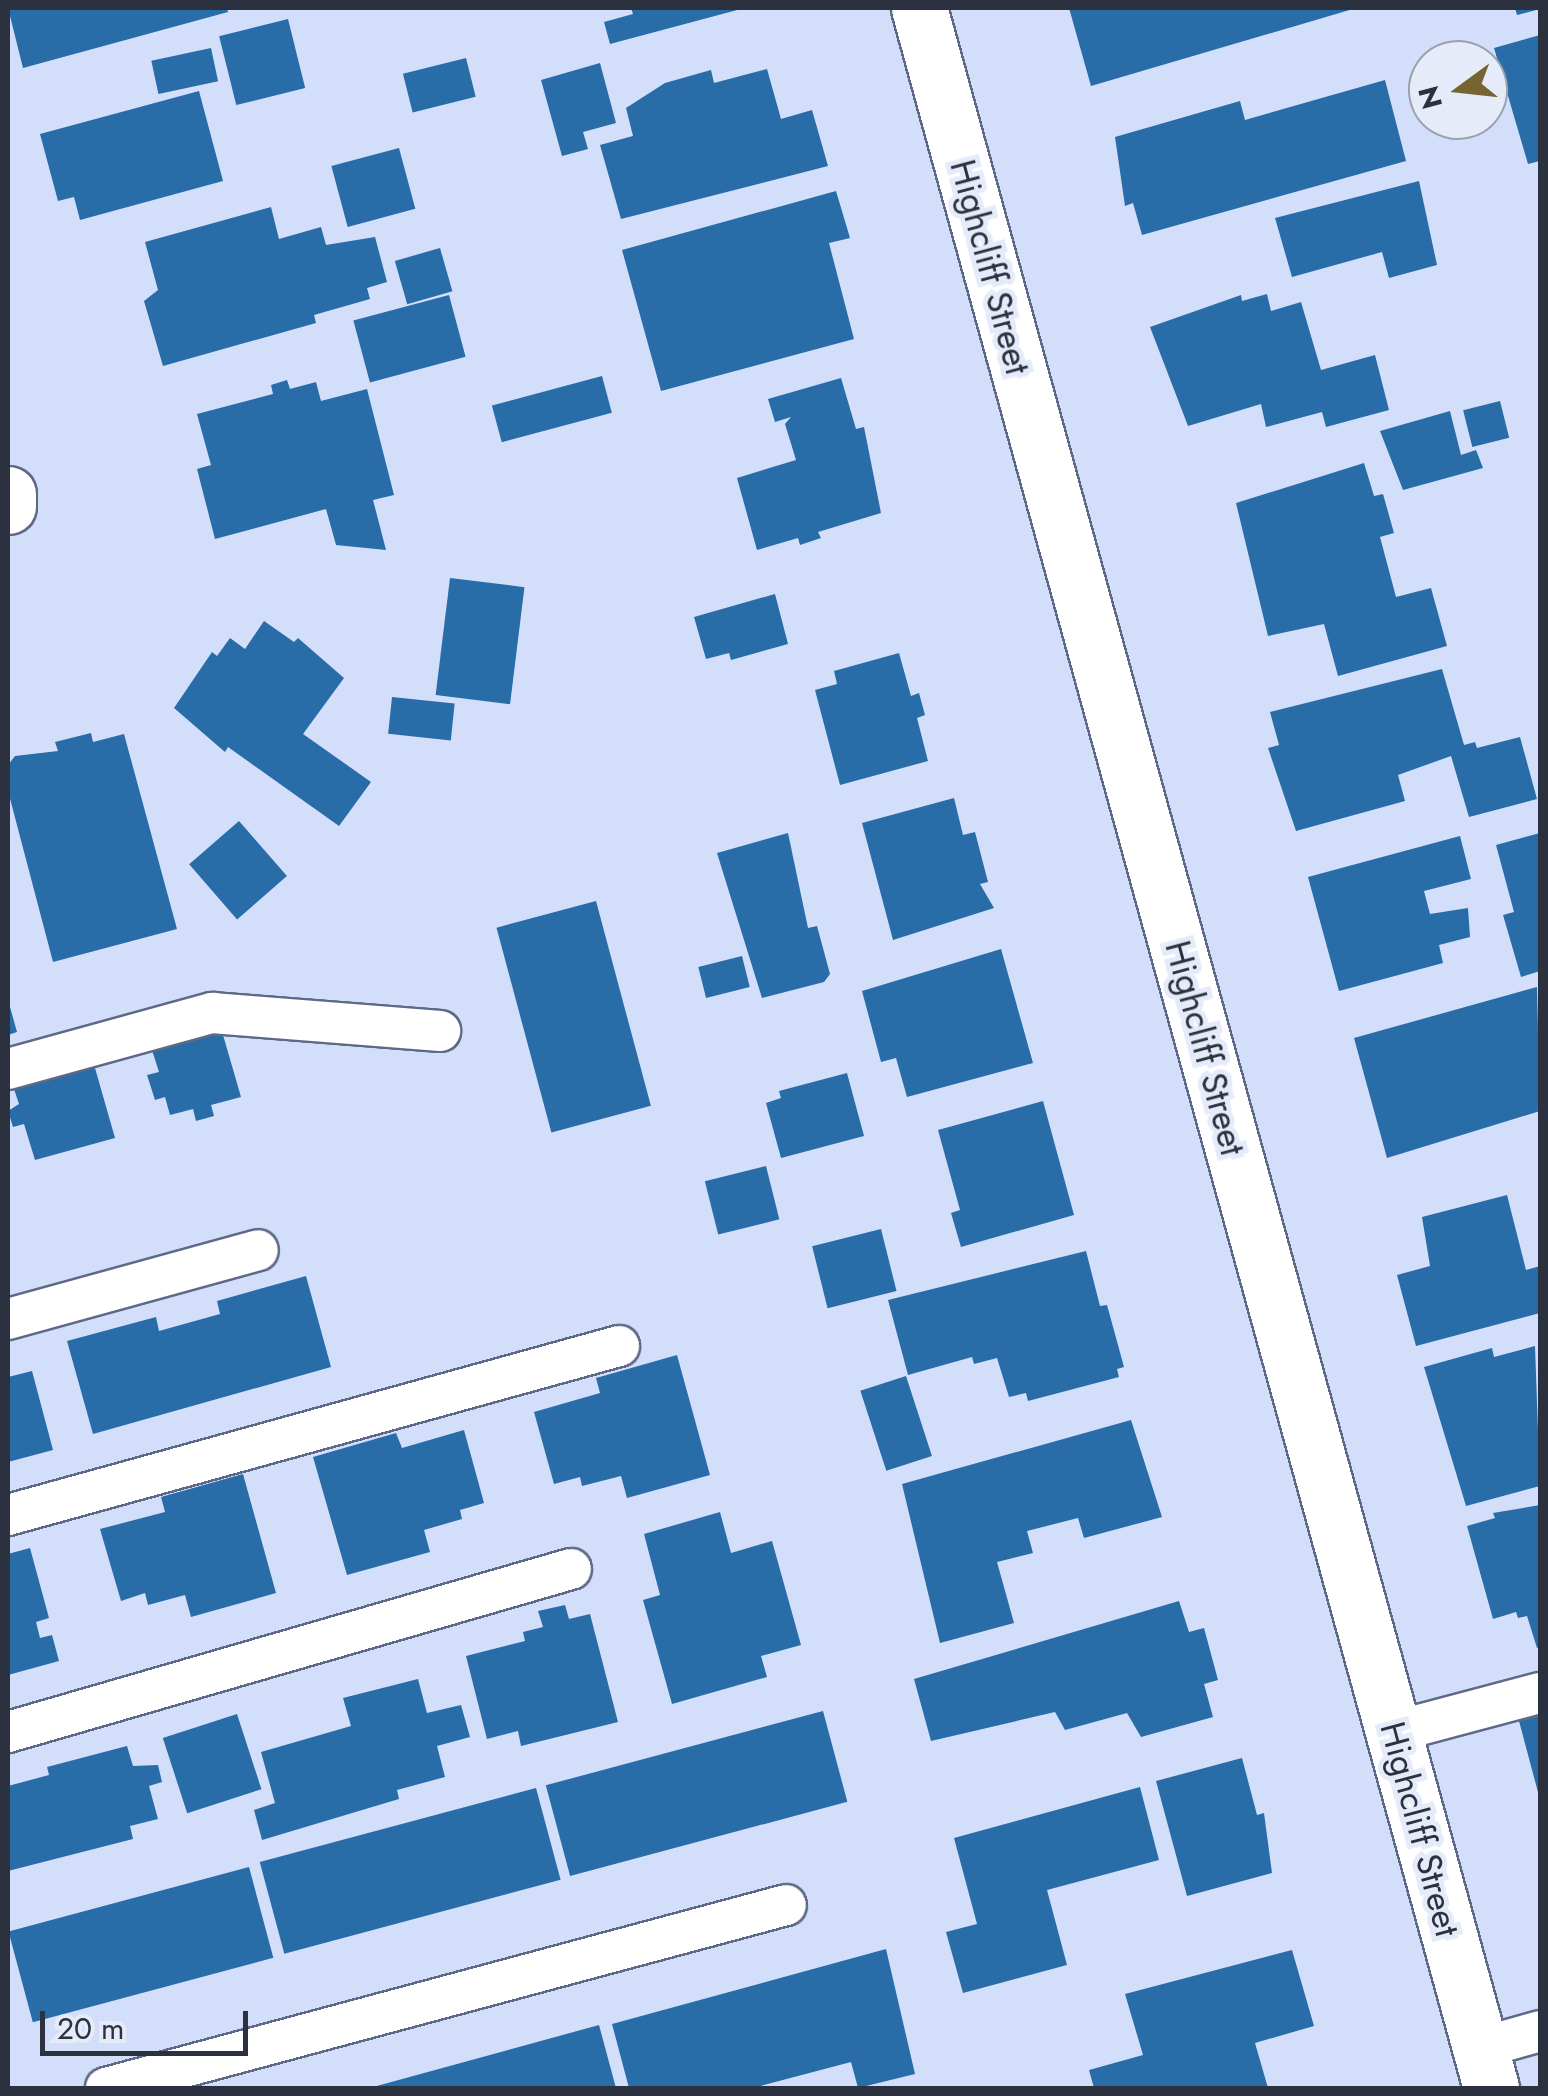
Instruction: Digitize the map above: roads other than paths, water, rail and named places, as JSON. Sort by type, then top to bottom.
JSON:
[{"type":"street","name":"Highcliff Street","points":[[918,8],[1486,2068]]},
{"type":"lane","points":[[8,1069],[212,1013],[440,1031]]},
{"type":"lane","points":[[8,1319],[258,1250]]},
{"type":"lane","points":[[8,1515],[619,1346]]},
{"type":"lane","points":[[8,1732],[571,1569]]},
{"type":"lane","points":[[1393,1732],[1540,1693]]},
{"type":"lane","points":[[106,2088],[786,1904]]},
{"type":"lane","points":[[1486,2068],[1540,2032]]}]
